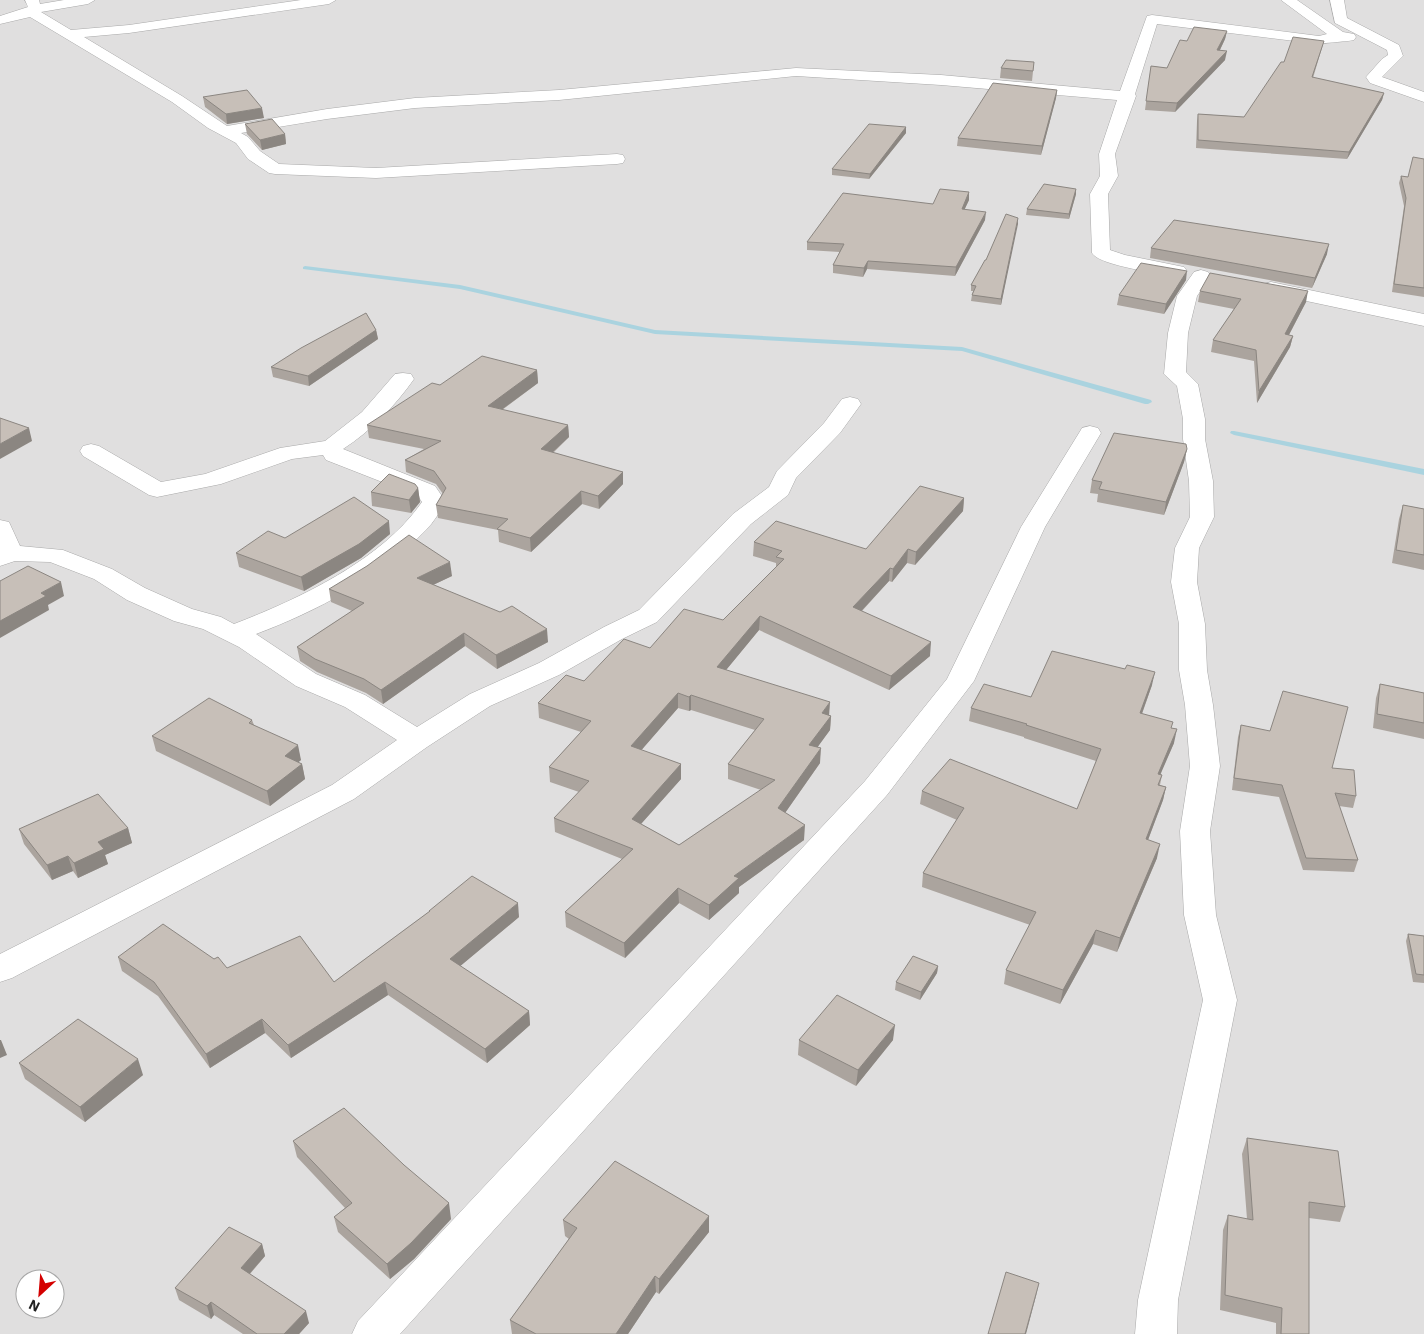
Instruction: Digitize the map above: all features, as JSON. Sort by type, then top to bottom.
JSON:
[{"type":"street","points":[[0,20],[33,7],[88,0]]},
{"type":"street","points":[[70,34],[129,29],[329,0]]},
{"type":"street","points":[[1288,0],[1339,36]]},
{"type":"street","points":[[1337,0],[1340,20],[1394,48],[1396,56],[1387,62],[1374,77],[1375,80],[1424,97]]},
{"type":"street","points":[[33,7],[70,34],[177,99],[214,125],[242,140],[254,155],[275,169],[376,173],[617,159]]},
{"type":"street","points":[[1156,1334],[1158,1300],[1220,1000],[1200,915],[1194,831],[1204,766],[1199,705],[1193,670],[1192,624],[1184,582],[1187,548],[1202,517],[1201,481],[1194,439],[1194,419],[1187,384],[1175,374],[1178,333],[1187,296],[1209,277],[1120,260],[1101,253],[1099,194],[1109,176],[1107,154],[1128,96],[1136,63],[1152,19],[1319,40],[1339,36],[1380,41]]},
{"type":"street","points":[[225,130],[317,115],[415,103],[559,95],[796,72],[940,80],[1128,96]]},
{"type":"street","points":[[1251,285],[1326,298],[1424,320]]},
{"type":"street","points":[[91,451],[157,490],[184,486],[213,479],[288,452],[331,447],[375,412],[395,392],[403,380]]},
{"type":"street","points":[[0,969],[343,792],[417,740],[480,700],[549,669],[613,633],[648,616],[742,519],[780,490],[785,476],[832,428],[850,404]]},
{"type":"street","points":[[373,1334],[882,780],[960,681],[1033,527],[1090,433]]},
{"type":"street","points":[[234,633],[292,610],[352,577],[417,525],[434,502],[427,491],[334,455],[331,447]]},
{"type":"street","points":[[0,527],[6,556],[54,555],[103,574],[144,598],[234,633],[306,680],[355,700],[417,740]]},
{"type":"shaded area","points":[[0,0],[1424,0],[1424,1334],[0,1334]]},
{"type":"building","points":[[1194,27],[1227,31],[1217,50],[1227,51],[1177,103],[1146,101],[1151,66],[1167,68],[1180,40],[1187,41]]},
{"type":"building","points":[[1293,37],[1324,41],[1312,77],[1384,93],[1349,152],[1198,140],[1198,114],[1244,117],[1281,62],[1284,62]]},
{"type":"building","points":[[1006,60],[1034,62],[1033,71],[1001,68]]},
{"type":"building","points":[[993,83],[1057,90],[1042,146],[958,138]]},
{"type":"building","points":[[247,90],[262,108],[226,114],[203,97]]},
{"type":"building","points":[[272,119],[285,134],[260,140],[245,124]]},
{"type":"building","points":[[869,124],[906,127],[870,174],[832,169]]},
{"type":"building","points":[[1413,157],[1424,159],[1424,288],[1394,284],[1406,198],[1401,176],[1408,177]]},
{"type":"building","points":[[1044,184],[1076,189],[1069,214],[1027,209]]},
{"type":"building","points":[[940,189],[969,192],[962,209],[986,212],[956,267],[868,261],[864,268],[833,265],[844,244],[807,242],[843,193],[933,204]]},
{"type":"building","points":[[1006,214],[1018,218],[1001,299],[972,295],[976,286],[971,285],[986,260]]},
{"type":"building","points":[[1174,220],[1329,244],[1315,278],[1151,248]]},
{"type":"building","points":[[1141,263],[1187,271],[1166,304],[1119,295]]},
{"type":"building","points":[[1210,273],[1308,291],[1285,334],[1293,336],[1259,391],[1256,350],[1213,340],[1241,299],[1200,291]]},
{"type":"building","points":[[366,313],[376,330],[308,376],[271,367],[301,348]]},
{"type":"building","points":[[482,356],[537,370],[488,406],[568,425],[541,449],[623,472],[598,496],[581,491],[530,538],[497,529],[508,519],[436,505],[446,488],[434,471],[405,460],[441,441],[367,425],[432,383],[440,385]]},
{"type":"building","points":[[0,418],[29,428],[0,444]]},
{"type":"building","points":[[1114,433],[1186,444],[1187,449],[1166,502],[1099,489],[1102,482],[1092,480]]},
{"type":"building","points":[[389,474],[415,484],[418,488],[409,500],[371,492]]},
{"type":"building","points":[[920,486],[964,498],[916,552],[908,549],[893,569],[890,568],[853,607],[931,642],[891,676],[760,616],[717,667],[830,702],[822,713],[831,716],[809,745],[821,748],[778,808],[805,825],[734,876],[739,878],[709,905],[678,888],[624,943],[565,912],[633,849],[554,818],[589,781],[549,767],[591,721],[538,703],[566,675],[584,681],[624,639],[650,648],[684,609],[723,620],[784,559],[776,557],[782,551],[754,542],[776,521],[866,549]],"holes":[[[678,693],[689,697],[691,695],[764,719],[728,764],[775,780],[679,845],[632,819],[681,764],[631,746]]]},
{"type":"building","points":[[354,497],[389,521],[359,544],[301,577],[236,553],[268,531],[285,538]]},
{"type":"building","points":[[1403,505],[1424,509],[1424,555],[1396,550]]},
{"type":"building","points":[[409,535],[450,562],[417,578],[500,612],[512,606],[547,629],[496,655],[464,633],[381,690],[364,679],[315,659],[297,647],[364,603],[329,589],[367,566]]},
{"type":"building","points":[[28,566],[61,582],[41,593],[46,596],[0,621],[0,581]]},
{"type":"building","points":[[1052,651],[1125,669],[1127,665],[1155,672],[1140,713],[1173,722],[1171,728],[1177,729],[1158,774],[1162,775],[1158,785],[1166,787],[1146,839],[1160,844],[1120,938],[1096,930],[1063,990],[1006,970],[1036,912],[923,873],[964,808],[922,791],[950,759],[1077,809],[1101,749],[1027,724],[971,708],[984,684],[1031,697]]},
{"type":"building","points":[[1380,684],[1424,693],[1424,723],[1377,714]]},
{"type":"building","points":[[1283,691],[1348,707],[1332,768],[1354,770],[1356,796],[1335,793],[1358,860],[1306,858],[1282,785],[1234,778],[1241,725],[1270,731]]},
{"type":"building","points":[[209,698],[252,720],[249,723],[298,745],[285,756],[302,764],[267,791],[152,736]]},
{"type":"building","points":[[98,794],[128,828],[98,842],[104,849],[74,863],[68,856],[47,865],[19,829]]},
{"type":"building","points":[[472,876],[518,903],[450,959],[529,1011],[485,1049],[385,982],[288,1045],[262,1019],[206,1054],[154,982],[118,957],[163,924],[214,959],[218,957],[227,968],[300,936],[334,982],[430,911]]},
{"type":"building","points":[[1408,934],[1424,936],[1424,975],[1416,974]]},
{"type":"building","points":[[913,956],[938,966],[921,992],[896,982]]},
{"type":"building","points":[[837,995],[895,1025],[858,1070],[799,1040]]},
{"type":"building","points":[[78,1019],[138,1059],[80,1107],[19,1063]]},
{"type":"building","points":[[344,1108],[404,1165],[449,1203],[411,1243],[387,1264],[334,1217],[352,1203],[293,1141]]},
{"type":"building","points":[[1247,1138],[1338,1151],[1345,1207],[1309,1202],[1309,1334],[1281,1334],[1282,1308],[1225,1295],[1228,1215],[1253,1220]]},
{"type":"building","points":[[615,1161],[709,1216],[659,1279],[655,1276],[616,1334],[536,1334],[510,1320],[577,1228],[563,1220]]},
{"type":"building","points":[[229,1227],[262,1244],[241,1268],[306,1311],[284,1334],[257,1334],[211,1302],[207,1306],[175,1288]]},
{"type":"building","points":[[1006,1272],[1039,1283],[1025,1334],[988,1334]]},
{"type":"waterway","points":[[305,268],[460,287],[655,332],[962,349],[1148,402]]},
{"type":"waterway","points":[[1234,433],[1424,472]]}]
